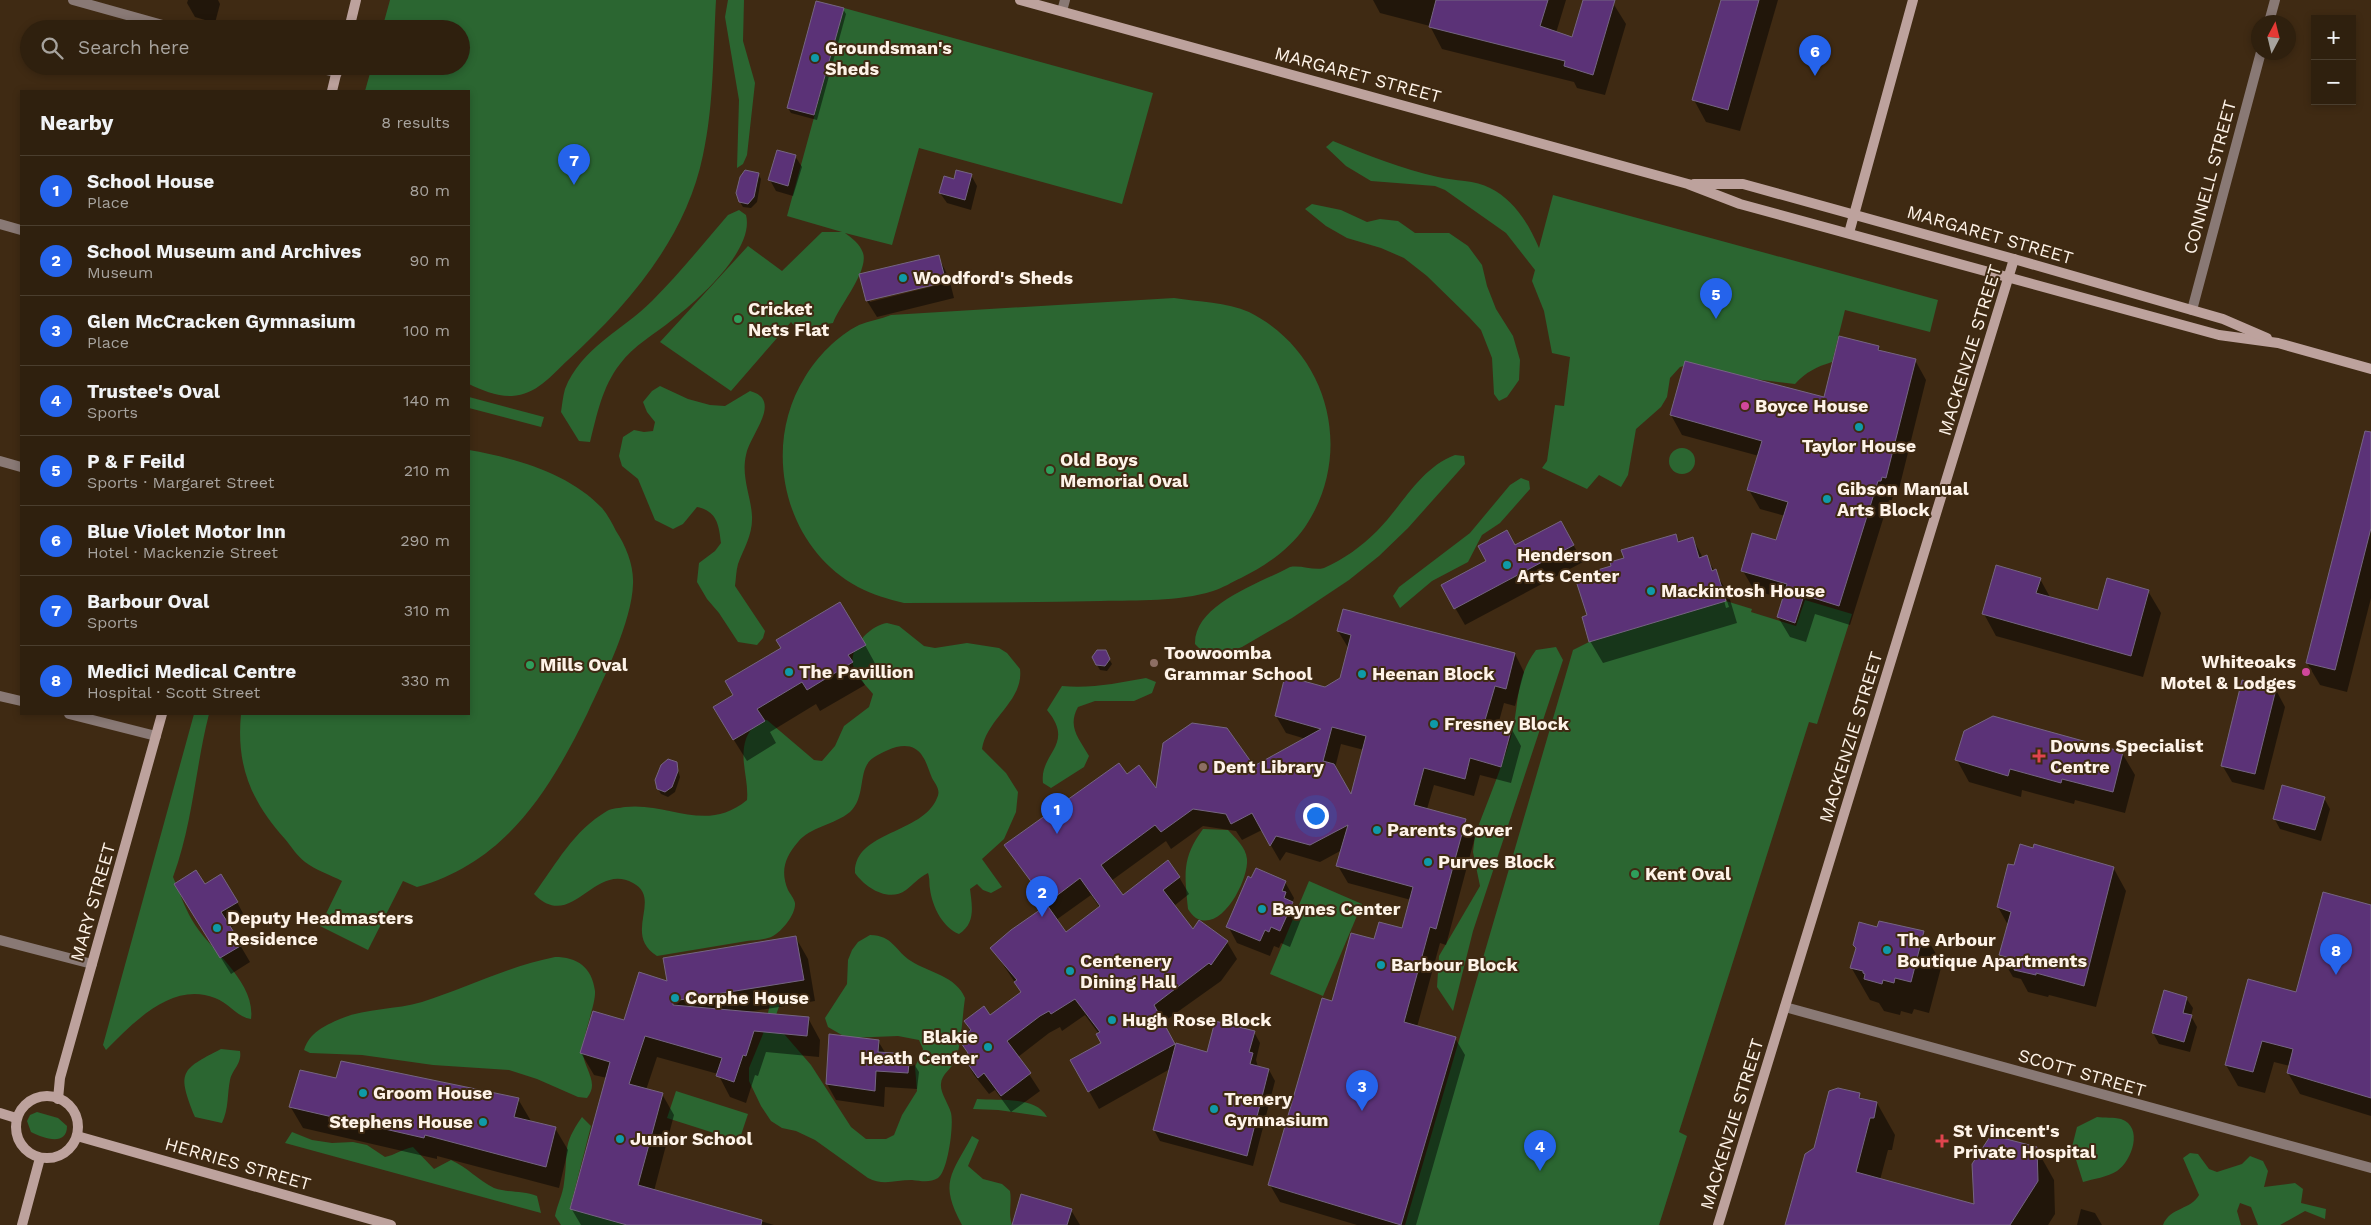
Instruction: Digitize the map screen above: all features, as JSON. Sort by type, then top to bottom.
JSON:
[{"type":"street","points":[[73,0],[145,20]]},
{"type":"street","points":[[351,20],[356,0]]},
{"type":"street","name":"MARGARET STREET","points":[[1020,0],[1688,184],[1740,204],[2219,335],[2278,343],[2371,369]]},
{"type":"street","points":[[1062,12],[1065,0]]},
{"type":"street","points":[[1849,233],[1913,0]]},
{"type":"street","points":[[2271,15],[2275,0]]},
{"type":"street","name":"CONNELL STREET","points":[[2192,310],[2259,60]]},
{"type":"street","points":[[332,90],[337,75]]},
{"type":"street","name":"MARGARET STREET","points":[[1688,184],[1743,184],[2223,319],[2278,343]]},
{"type":"street","points":[[0,224],[20,230]]},
{"type":"street","name":"MACKENZIE STREET","points":[[1718,1225],[2014,259]]},
{"type":"street","points":[[0,461],[20,467]]},
{"type":"street","points":[[0,696],[20,701]]},
{"type":"street","points":[[73,715],[156,736]]},
{"type":"street","name":"MARY STREET","points":[[58,1099],[60,1078],[162,715]]},
{"type":"street","points":[[0,940],[92,964]]},
{"type":"street","name":"SCOTT STREET","points":[[1785,1007],[2371,1168]]},
{"type":"street","points":[[40,1096],[58,1099],[67,1102],[73,1110],[77,1118],[77,1136],[73,1144],[59,1156],[40,1158],[22,1146],[16,1132],[16,1118],[20,1110],[33,1098],[40,1096]]},
{"type":"street","points":[[0,1113],[16,1118]]},
{"type":"street","name":"HERRIES STREET","points":[[77,1136],[390,1225]]},
{"type":"street","points":[[22,1225],[40,1158]]},
{"type":"green space","points":[[390,0],[716,0],[707,136],[695,185],[683,214],[669,242],[633,292],[591,339],[556,372],[529,392],[512,396],[501,395],[484,391],[470,384],[470,90],[365,90],[369,75],[470,75],[470,20],[384,20]]},
{"type":"green space","points":[[728,0],[744,0],[743,41],[755,83],[747,155],[743,164],[737,168],[739,100],[725,17]]},
{"type":"green space","points":[[844,8],[1153,93],[1122,204],[919,148],[892,245],[845,233],[860,247],[864,260],[858,279],[833,323],[797,329],[791,322],[731,391],[660,342],[748,246],[782,271],[822,232],[842,232],[787,216]]},
{"type":"green space","points":[[1333,141],[1411,170],[1444,178],[1478,183],[1490,188],[1506,199],[1520,214],[1539,248],[1553,195],[1938,300],[1930,332],[1845,310],[1832,362],[1812,370],[1795,384],[1707,373],[1687,365],[1680,367],[1670,378],[1667,397],[1661,407],[1636,429],[1628,475],[1621,487],[1599,475],[1587,489],[1542,468],[1547,461],[1555,405],[1564,406],[1570,357],[1552,353],[1544,311],[1532,281],[1535,270],[1506,233],[1445,190],[1435,186],[1371,181],[1346,166],[1326,147]]},
{"type":"green space","points":[[1312,204],[1341,210],[1367,222],[1380,219],[1398,221],[1415,233],[1449,233],[1468,246],[1482,265],[1487,286],[1496,309],[1513,336],[1520,360],[1519,380],[1507,397],[1499,401],[1494,394],[1492,358],[1481,330],[1469,317],[1427,276],[1404,258],[1381,248],[1347,238],[1326,226],[1305,209]]},
{"type":"green space","points":[[739,210],[746,215],[746,229],[742,244],[733,259],[709,288],[625,358],[604,392],[590,442],[579,441],[561,412],[565,389],[581,362],[604,340],[652,301],[728,215]]},
{"type":"green space","points":[[1174,298],[1222,304],[1240,309],[1249,312],[1276,330],[1299,352],[1315,378],[1326,407],[1330,437],[1329,468],[1320,498],[1299,535],[1268,563],[1217,590],[1200,595],[1172,599],[904,603],[875,595],[858,587],[833,569],[812,547],[797,521],[787,493],[783,464],[784,434],[792,404],[805,377],[815,362],[843,335],[859,325],[891,315]]},
{"type":"green space","points":[[660,386],[688,399],[710,405],[725,406],[750,391],[760,396],[764,402],[762,419],[746,455],[745,471],[752,523],[748,541],[738,564],[735,586],[765,631],[763,638],[757,645],[738,642],[697,582],[699,563],[715,551],[721,543],[718,525],[713,515],[697,507],[683,524],[673,529],[655,520],[638,479],[622,466],[619,456],[623,437],[634,430],[653,431],[655,422],[647,412],[643,402],[652,391]]},
{"type":"green space","points":[[470,397],[544,417],[541,427],[470,408]]},
{"type":"green space","points":[[1682,448],[1691,452],[1695,461],[1691,470],[1682,474],[1673,470],[1669,461],[1673,452]]},
{"type":"green space","name":"Mills Oval","points":[[470,450],[523,463],[558,476],[574,485],[602,508],[620,537],[631,563],[633,577],[628,615],[602,683],[558,769],[522,819],[500,841],[476,860],[448,876],[417,887],[403,881],[368,950],[320,926],[342,881],[313,868],[302,860],[263,811],[248,782],[241,750],[241,715],[470,715]]},
{"type":"green space","points":[[1455,455],[1464,456],[1465,464],[1408,528],[1379,556],[1349,580],[1292,618],[1242,647],[1231,651],[1204,653],[1195,644],[1198,630],[1205,617],[1231,596],[1290,567],[1324,568],[1352,552],[1377,531],[1422,478],[1443,461]]},
{"type":"green space","points":[[1521,478],[1529,481],[1530,489],[1500,523],[1482,535],[1468,562],[1432,581],[1400,608],[1393,596],[1399,587],[1470,533],[1510,485]]},
{"type":"green space","points":[[1805,600],[1852,614],[1817,724],[1809,722],[1679,1132],[1687,1136],[1659,1225],[1405,1225],[1573,650],[1589,642],[1726,601],[1752,609],[1751,612],[1796,626]]},
{"type":"green space","points":[[887,623],[899,626],[924,646],[935,648],[967,643],[999,648],[1007,653],[1020,669],[1020,680],[1016,691],[985,738],[982,749],[1006,773],[1018,792],[1016,812],[1004,839],[982,859],[1002,887],[991,893],[983,890],[977,884],[970,889],[972,914],[968,925],[959,934],[948,927],[939,916],[931,896],[928,873],[906,890],[892,895],[878,892],[871,888],[855,873],[858,859],[865,849],[877,840],[918,819],[929,810],[937,798],[938,788],[924,759],[918,751],[906,746],[892,748],[873,758],[865,769],[859,798],[850,812],[803,837],[790,853],[785,864],[784,877],[795,907],[791,917],[784,926],[777,934],[770,937],[657,956],[647,947],[643,938],[644,898],[641,890],[633,883],[619,879],[606,881],[572,902],[560,906],[548,904],[534,894],[575,838],[584,828],[609,810],[641,807],[702,816],[717,815],[732,810],[747,800],[743,754],[747,737],[756,722],[767,720],[814,760],[822,761],[835,746],[844,726],[869,707],[873,694],[856,673],[853,665],[854,651],[868,632]]},
{"type":"green space","points":[[1556,647],[1563,660],[1473,931],[1453,1011],[1437,987],[1439,956],[1480,886],[1473,852],[1475,835],[1511,737],[1524,672],[1536,650]]},
{"type":"green space","points":[[1146,678],[1156,682],[1152,693],[1134,701],[1095,701],[1078,707],[1075,714],[1074,727],[1078,738],[1089,756],[1084,767],[1051,788],[1043,783],[1043,773],[1057,741],[1058,732],[1055,722],[1047,710],[1062,686],[1094,686]]},
{"type":"green space","points":[[194,715],[209,715],[185,836],[173,877],[192,920],[239,979],[251,1005],[251,1019],[241,1016],[225,1003],[215,998],[199,994],[184,995],[169,1000],[141,1017],[106,1050],[103,1045]]},
{"type":"green space","points":[[1203,829],[1228,830],[1242,847],[1247,859],[1244,879],[1232,902],[1215,918],[1206,921],[1196,918],[1188,909],[1186,876],[1186,867],[1191,849]]},
{"type":"green space","points":[[1309,881],[1362,904],[1323,996],[1270,974]]},
{"type":"green space","points":[[870,935],[884,938],[911,961],[949,980],[961,991],[965,998],[958,1052],[956,1059],[943,1077],[941,1084],[952,1119],[949,1147],[942,1174],[932,1181],[879,1182],[868,1178],[815,1140],[796,1131],[782,1128],[771,1121],[761,1106],[749,1081],[749,1068],[763,1034],[771,1000],[782,998],[775,1018],[778,1027],[811,1065],[851,1127],[866,1139],[886,1139],[894,1135],[902,1115],[917,1091],[915,1067],[923,1049],[919,1040],[898,1036],[847,1038],[828,1027],[825,1018],[847,984],[848,960],[852,950],[858,942]]},
{"type":"green space","points":[[555,957],[577,961],[582,965],[591,976],[595,991],[583,1048],[583,1055],[592,1086],[587,1098],[578,1097],[537,1079],[509,1070],[433,1065],[362,1055],[310,1053],[304,1050],[318,1030],[350,1015],[422,1002],[521,966]]},
{"type":"green space","points":[[221,1049],[240,1051],[239,1063],[230,1080],[227,1107],[222,1123],[195,1117],[189,1102],[185,1081],[186,1074],[190,1068]]},
{"type":"green space","points":[[676,1091],[748,1114],[739,1141],[667,1118]]},
{"type":"green space","points":[[977,1099],[1026,1103],[1042,1110],[1047,1117],[998,1110],[973,1109]]},
{"type":"green space","points":[[37,1112],[58,1118],[67,1126],[63,1137],[54,1139],[42,1137],[31,1132],[27,1121],[30,1115]]},
{"type":"green space","points":[[582,1117],[591,1126],[570,1208],[627,1225],[561,1225],[555,1216],[563,1187],[568,1142]]},
{"type":"green space","points":[[2097,1117],[2118,1118],[2128,1123],[2134,1136],[2133,1144],[2127,1160],[2117,1171],[2083,1182],[2072,1147],[2077,1127]]},
{"type":"green space","points":[[292,1132],[312,1140],[332,1143],[353,1142],[367,1145],[385,1157],[413,1147],[434,1169],[451,1160],[494,1188],[537,1196],[541,1213],[285,1143]]},
{"type":"green space","points":[[972,1136],[979,1140],[968,1166],[983,1179],[1002,1184],[1010,1191],[1010,1217],[1012,1225],[962,1225],[955,1210],[951,1198],[951,1179],[958,1160]]},
{"type":"green space","points":[[2190,1153],[2198,1154],[2209,1169],[2217,1172],[2242,1164],[2250,1156],[2263,1161],[2268,1171],[2264,1187],[2295,1183],[2303,1189],[2301,1203],[2326,1209],[2325,1219],[2305,1211],[2280,1225],[2258,1225],[2251,1207],[2240,1203],[2237,1211],[2241,1225],[2163,1225],[2170,1215],[2191,1203],[2199,1195],[2183,1158]]},
{"type":"building","points":[[1436,0],[1548,0],[1540,26],[1572,37],[1583,0],[1615,0],[1593,75],[1564,66],[1565,61],[1429,27]]},
{"type":"building","points":[[1721,0],[1759,0],[1728,110],[1692,100]]},
{"type":"building","name":"Groundsman's Sheds","points":[[816,1],[844,8],[814,115],[787,108]]},
{"type":"building","points":[[777,150],[796,155],[788,186],[768,180]]},
{"type":"building","points":[[745,170],[759,173],[754,197],[748,204],[739,202],[736,193],[740,177]]},
{"type":"building","points":[[956,170],[972,174],[965,200],[939,193],[944,176],[954,179]]},
{"type":"building","name":"Woodford's Sheds","points":[[939,255],[946,282],[866,301],[859,274]]},
{"type":"building","points":[[1839,336],[1879,346],[1878,350],[1916,359],[1886,478],[1882,477],[1881,481],[1878,481],[1839,606],[1804,595],[1795,623],[1777,617],[1787,584],[1741,571],[1752,533],[1776,540],[1788,502],[1747,490],[1762,441],[1670,415],[1685,361],[1824,397]]},
{"type":"building","points":[[2365,431],[2371,432],[2371,528],[2335,670],[2306,663]]},
{"type":"building","name":"Henderson Arts Center","points":[[1561,521],[1574,545],[1454,609],[1441,585],[1486,561],[1478,546],[1507,530],[1515,545]]},
{"type":"building","name":"Mackintosh House","points":[[1676,534],[1678,542],[1693,537],[1699,558],[1707,555],[1712,571],[1716,569],[1726,601],[1589,642],[1582,617],[1587,615],[1576,581],[1595,576],[1594,571],[1611,566],[1610,562],[1624,558],[1621,550]]},
{"type":"building","points":[[1996,565],[2041,578],[2036,593],[2098,610],[2107,578],[2149,590],[2131,656],[1982,614]]},
{"type":"building","name":"The Pavillion","points":[[840,602],[866,645],[848,655],[853,662],[807,690],[802,682],[757,709],[765,721],[733,740],[713,707],[733,695],[725,681],[781,648],[776,640]]},
{"type":"building","points":[[1343,609],[1515,653],[1506,689],[1495,686],[1485,720],[1512,727],[1501,767],[1470,758],[1465,779],[1424,768],[1414,805],[1466,819],[1436,929],[1430,927],[1404,1022],[1456,1037],[1401,1225],[1268,1185],[1322,998],[1332,1001],[1351,933],[1374,939],[1379,922],[1402,928],[1413,887],[1336,866],[1348,825],[1310,845],[1276,836],[1270,846],[1252,813],[1231,824],[1226,814],[1193,809],[1161,832],[1155,825],[1101,865],[1123,895],[1168,860],[1180,877],[1163,890],[1193,929],[1199,920],[1228,941],[1211,965],[1209,963],[1154,1005],[1175,1044],[1088,1092],[1070,1060],[1101,1043],[1096,1034],[1100,1032],[1075,999],[1051,1014],[1049,1011],[1040,1016],[1007,1041],[1031,1073],[1001,1096],[984,1073],[978,1078],[963,1057],[968,1053],[959,1040],[971,1030],[964,1021],[984,1006],[990,1015],[1021,992],[1014,982],[1017,980],[990,948],[1011,930],[1047,905],[1066,932],[1100,906],[1080,878],[1047,903],[1004,845],[1119,763],[1127,774],[1139,765],[1156,788],[1163,743],[1192,723],[1227,728],[1254,766],[1321,729],[1275,716],[1285,676],[1325,687],[1340,678],[1351,635],[1337,631]],"holes":[[[1332,727],[1366,736],[1351,794],[1334,764],[1323,761]]]},
{"type":"building","points":[[1097,650],[1106,650],[1110,659],[1105,666],[1096,665],[1092,657]]},
{"type":"building","points":[[2242,680],[2276,689],[2255,774],[2221,766]]},
{"type":"building","name":"Downs Specialist Centre","points":[[1993,716],[2123,752],[2113,792],[2062,779],[2061,783],[2010,769],[2008,776],[1955,760],[1964,731]]},
{"type":"building","points":[[668,759],[677,762],[678,771],[672,787],[665,792],[657,789],[655,780],[661,765]]},
{"type":"building","points":[[2282,785],[2325,797],[2315,830],[2273,819]]},
{"type":"building","points":[[2020,844],[2033,848],[2034,844],[2114,867],[2084,986],[2036,973],[2036,975],[2014,970],[2016,960],[1999,955],[2011,912],[1997,907],[2008,864],[2014,865]]},
{"type":"building","name":"Baynes Center","points":[[1256,868],[1286,881],[1282,891],[1286,892],[1284,898],[1293,902],[1280,931],[1271,927],[1269,932],[1265,930],[1260,941],[1226,927],[1248,876],[1251,878]]},
{"type":"building","name":"Deputy Headmasters Residence","points":[[196,870],[205,884],[221,874],[238,902],[221,912],[242,945],[220,958],[174,884]]},
{"type":"building","points":[[2323,892],[2371,905],[2371,1098],[2287,1073],[2293,1049],[2262,1041],[2253,1072],[2225,1065],[2248,979],[2296,992]]},
{"type":"building","name":"The Arbour Boutique Apartments","points":[[1879,921],[1924,931],[1911,982],[1895,978],[1894,983],[1883,980],[1882,984],[1864,979],[1865,974],[1863,971],[1850,968],[1856,948],[1853,945],[1859,922],[1877,927]]},
{"type":"building","points":[[796,936],[804,980],[673,1001],[673,1005],[809,1017],[807,1036],[754,1031],[746,1056],[743,1055],[734,1082],[716,1076],[722,1058],[645,1036],[629,1084],[663,1093],[638,1185],[762,1220],[761,1225],[627,1225],[570,1209],[610,1062],[580,1053],[593,1011],[624,1020],[639,972],[667,981],[663,958]]},
{"type":"building","points":[[2164,990],[2187,997],[2183,1013],[2192,1015],[2184,1042],[2152,1033]]},
{"type":"building","name":"Trenery Gymnasium","points":[[1215,1021],[1255,1031],[1249,1052],[1253,1053],[1250,1064],[1269,1069],[1247,1156],[1153,1130],[1176,1043],[1207,1052]]},
{"type":"building","points":[[829,1034],[879,1040],[878,1052],[910,1054],[908,1073],[876,1071],[875,1091],[826,1084]]},
{"type":"building","points":[[341,1061],[519,1098],[514,1117],[556,1127],[546,1167],[425,1135],[424,1138],[289,1107],[300,1070],[336,1078]]},
{"type":"building","points":[[1838,1088],[1860,1093],[1859,1098],[1877,1102],[1874,1118],[1870,1118],[1856,1172],[1974,1204],[1972,1164],[1991,1135],[2037,1147],[2038,1181],[2010,1225],[1785,1225],[1805,1154],[1814,1148],[1829,1091]]},
{"type":"building","points":[[1021,1194],[1072,1209],[1067,1225],[1012,1225]]},
{"type":"place","name":"Groundsman's Sheds","points":[[815,58]]},
{"type":"place","name":"Blue Violet Motor Inn","points":[[1815,76]]},
{"type":"place","name":"Barbour Oval","points":[[574,185]]},
{"type":"place","name":"Woodford's Sheds","points":[[903,278]]},
{"type":"place","name":"Cricket Nets Flat","points":[[738,319]]},
{"type":"place","name":"P & F Feild","points":[[1716,319]]},
{"type":"place","name":"Boyce House","points":[[1745,406]]},
{"type":"place","name":"Taylor House","points":[[1859,427]]},
{"type":"place","name":"Old Boys Memorial Oval","points":[[1050,470]]},
{"type":"place","name":"Gibson Manual Arts Block","points":[[1827,499]]},
{"type":"place","name":"Henderson Arts Center","points":[[1507,565]]},
{"type":"place","name":"Mackintosh House","points":[[1651,591]]},
{"type":"place","name":"Toowoomba Grammar School","points":[[1154,663]]},
{"type":"place","name":"Mills Oval","points":[[530,665]]},
{"type":"place","name":"The Pavillion","points":[[789,672]]},
{"type":"place","name":"Whiteoaks Motel & Lodges","points":[[2306,672]]},
{"type":"place","name":"Heenan Block","points":[[1362,674]]},
{"type":"place","name":"Fresney Block","points":[[1434,724]]},
{"type":"place","name":"Downs Specialist Centre","points":[[2039,756]]},
{"type":"place","name":"Dent Library","points":[[1203,767]]},
{"type":"place","name":"Parents Cover","points":[[1377,830]]},
{"type":"place","name":"School House","points":[[1057,834]]},
{"type":"place","name":"Purves Block","points":[[1428,862]]},
{"type":"place","name":"Kent Oval","points":[[1635,874]]},
{"type":"place","name":"Baynes Center","points":[[1262,909]]},
{"type":"place","name":"School Museum and Archives","points":[[1042,917]]},
{"type":"place","name":"Deputy Headmasters Residence","points":[[217,928]]},
{"type":"place","name":"The Arbour Boutique Apartments","points":[[1887,950]]},
{"type":"place","name":"Barbour Block","points":[[1381,965]]},
{"type":"place","name":"Centenery Dining Hall","points":[[1070,971]]},
{"type":"place","name":"Medici Medical Centre","points":[[2336,975]]},
{"type":"place","name":"Corphe House","points":[[675,998]]},
{"type":"place","name":"Hugh Rose Block","points":[[1112,1020]]},
{"type":"place","name":"Blakie Heath Center","points":[[988,1047]]},
{"type":"place","name":"Groom House","points":[[363,1093]]},
{"type":"place","name":"Trenery Gymnasium","points":[[1214,1109]]},
{"type":"place","name":"Glen McCracken Gymnasium","points":[[1362,1111]]},
{"type":"place","name":"Stephens House","points":[[483,1122]]},
{"type":"place","name":"Junior School","points":[[620,1139]]},
{"type":"place","name":"St Vincent's Private Hospital","points":[[1942,1141]]},
{"type":"place","name":"Trustee's Oval","points":[[1540,1171]]}]
